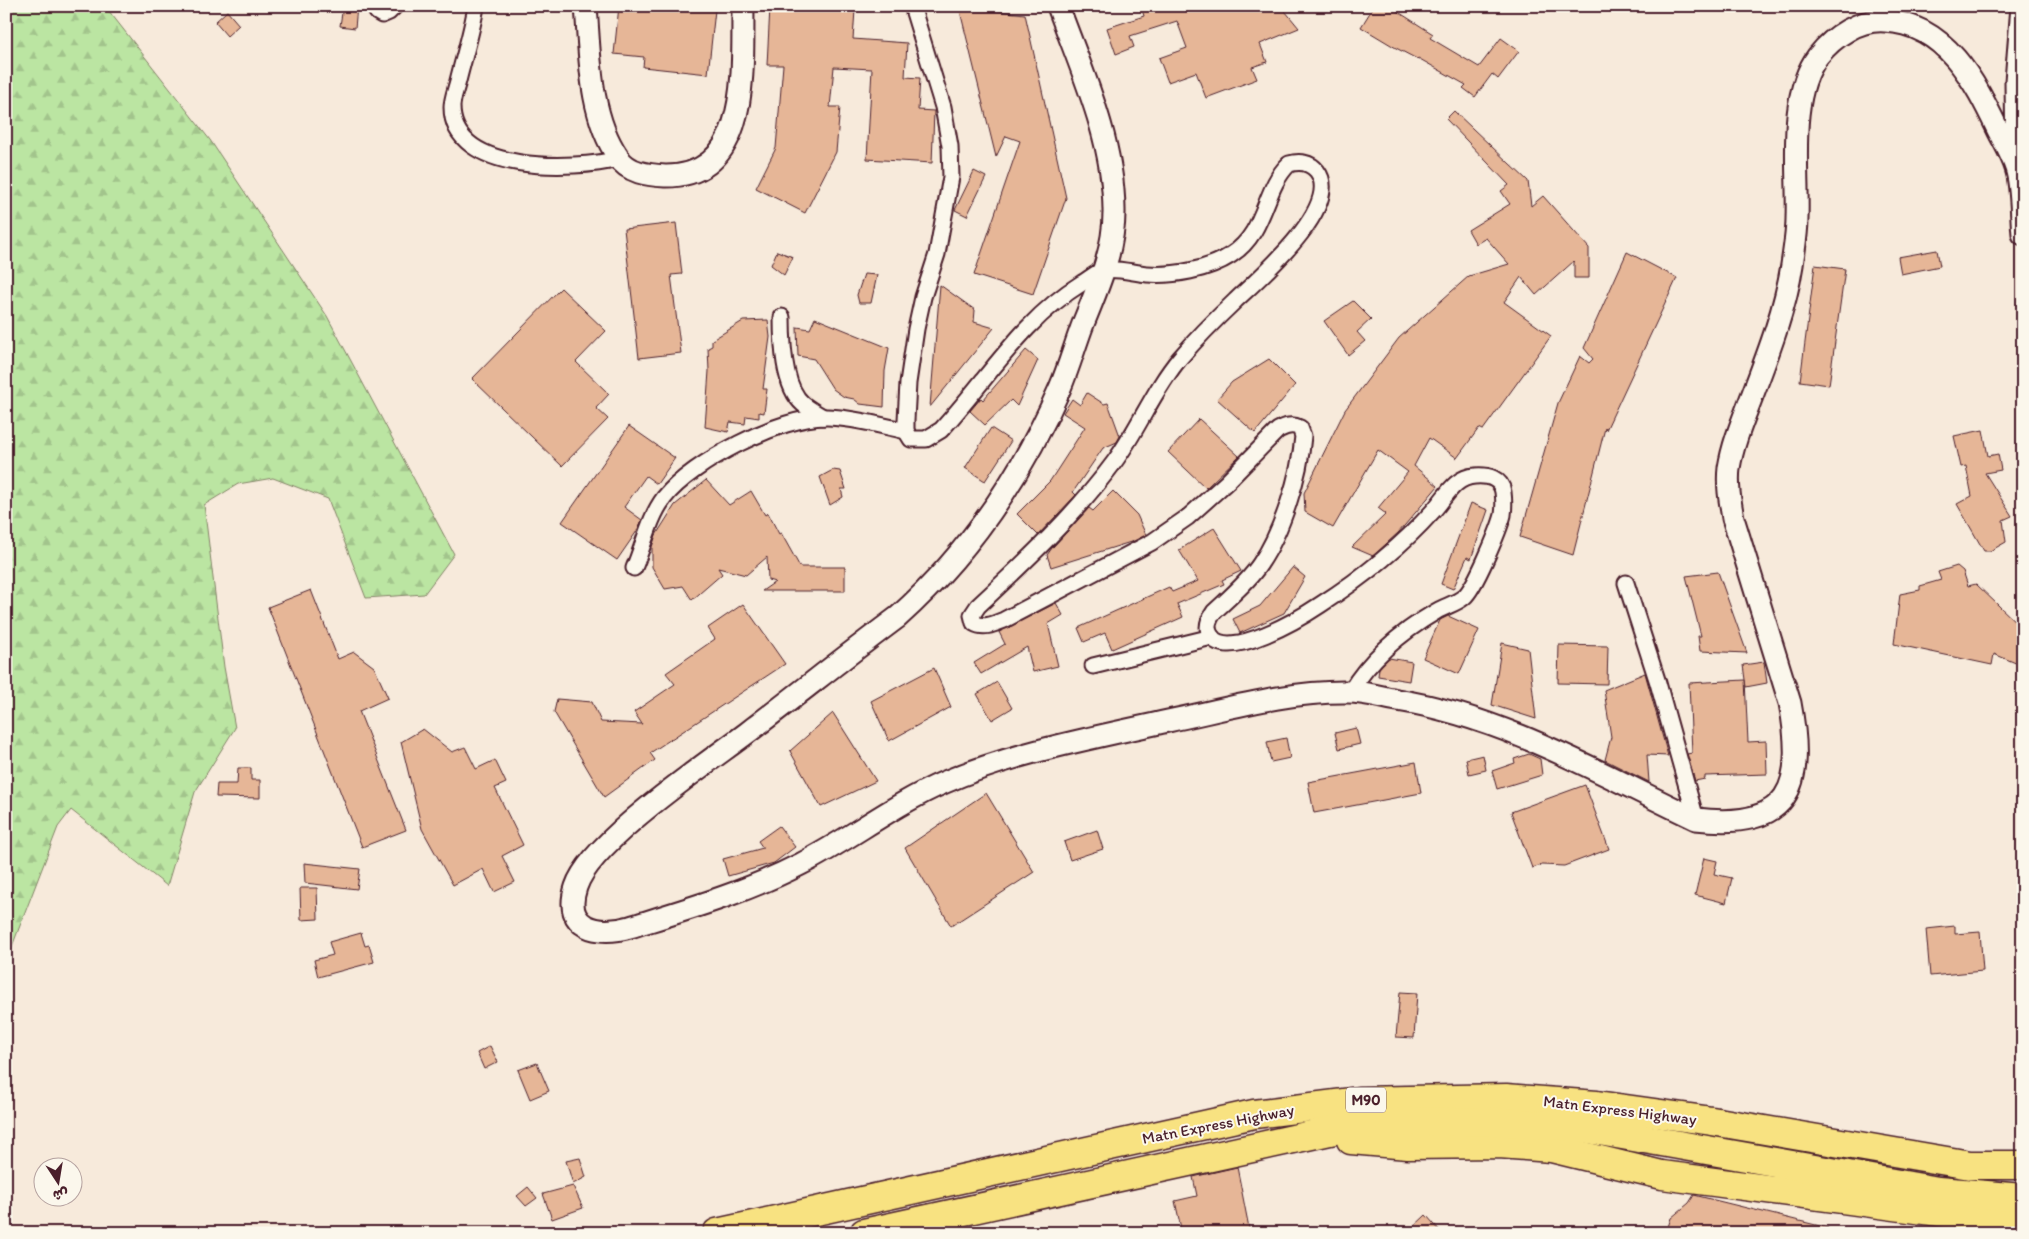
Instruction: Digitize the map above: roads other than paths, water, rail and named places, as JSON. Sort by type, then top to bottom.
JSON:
[{"type":"highway","name":"Matn Express Highway","points":[[717,1233],[1254,1114],[1360,1101],[1506,1098],[1597,1105],[1712,1121],[1970,1165],[2018,1162]]},
{"type":"highway","name":"Matn Express Highway","points":[[864,1233],[1348,1127],[1408,1122],[1486,1121],[1577,1127],[1938,1191],[2023,1198]]},
{"type":"highway","points":[[1307,1136],[1408,1144],[1499,1144],[1551,1148],[1662,1176],[1954,1214],[2023,1221]]},
{"type":"street","points":[[374,6],[377,12],[382,15],[390,12],[395,6]]},
{"type":"street","points":[[476,6],[452,106],[459,132],[467,143],[482,152],[507,160],[540,165],[597,164],[619,159]]},
{"type":"street","points":[[586,6],[590,62],[605,135],[619,159],[636,172],[678,176],[702,169],[715,159],[728,142],[736,116],[742,67],[743,6]]},
{"type":"street","points":[[912,6],[942,107],[950,146],[951,177],[938,245],[923,296],[916,329],[908,383],[906,431],[912,439],[919,440],[934,436],[941,430],[1037,316],[1056,300],[1104,270],[1156,275],[1182,273],[1231,255],[1247,240],[1261,222],[1278,178],[1289,164],[1308,164],[1319,175],[1321,189],[1318,207],[1294,242],[1179,360],[1131,438],[1099,482],[1030,558],[978,606],[972,615],[974,623],[977,626],[991,626],[1152,542],[1188,517],[1227,482],[1278,430],[1286,426],[1294,425],[1300,428],[1302,448],[1281,520],[1260,564],[1208,620],[1207,629],[1212,638],[1220,642],[1245,641],[1268,634],[1297,620],[1374,568],[1425,520],[1456,483],[1470,476],[1481,475],[1499,481],[1503,487],[1503,515],[1472,585],[1464,597],[1438,610],[1397,638],[1368,665],[1350,692]]},
{"type":"street","points":[[1058,6],[1101,124],[1109,159],[1114,208],[1114,233],[1104,270],[1060,388],[1034,442],[1000,499],[933,586],[898,617],[629,824],[581,875],[573,901],[575,913],[582,924],[592,931],[615,931],[694,907],[775,877],[806,862],[906,801],[943,783],[985,767],[1065,745],[1230,708],[1301,696],[1350,692],[1406,701],[1490,723],[1696,819],[1725,822],[1752,819],[1770,811],[1787,796],[1797,756],[1795,732],[1790,703],[1733,518],[1728,492],[1729,470],[1734,443],[1769,350],[1784,302],[1792,266],[1797,220],[1796,161],[1799,112],[1804,82],[1817,57],[1836,38],[1851,28],[1872,20],[1900,21],[1921,29],[1939,40],[1967,72],[2017,169]]},
{"type":"street","points":[[2022,6],[2016,80],[2017,169],[2023,234]]},
{"type":"street","points":[[782,317],[782,349],[793,392],[802,403],[823,417]]},
{"type":"street","points":[[634,568],[652,521],[663,499],[698,467],[745,441],[778,427],[823,417],[906,431]]},
{"type":"street","points":[[1626,583],[1658,683],[1696,819]]},
{"type":"street","points":[[1093,666],[1212,638]]}]
